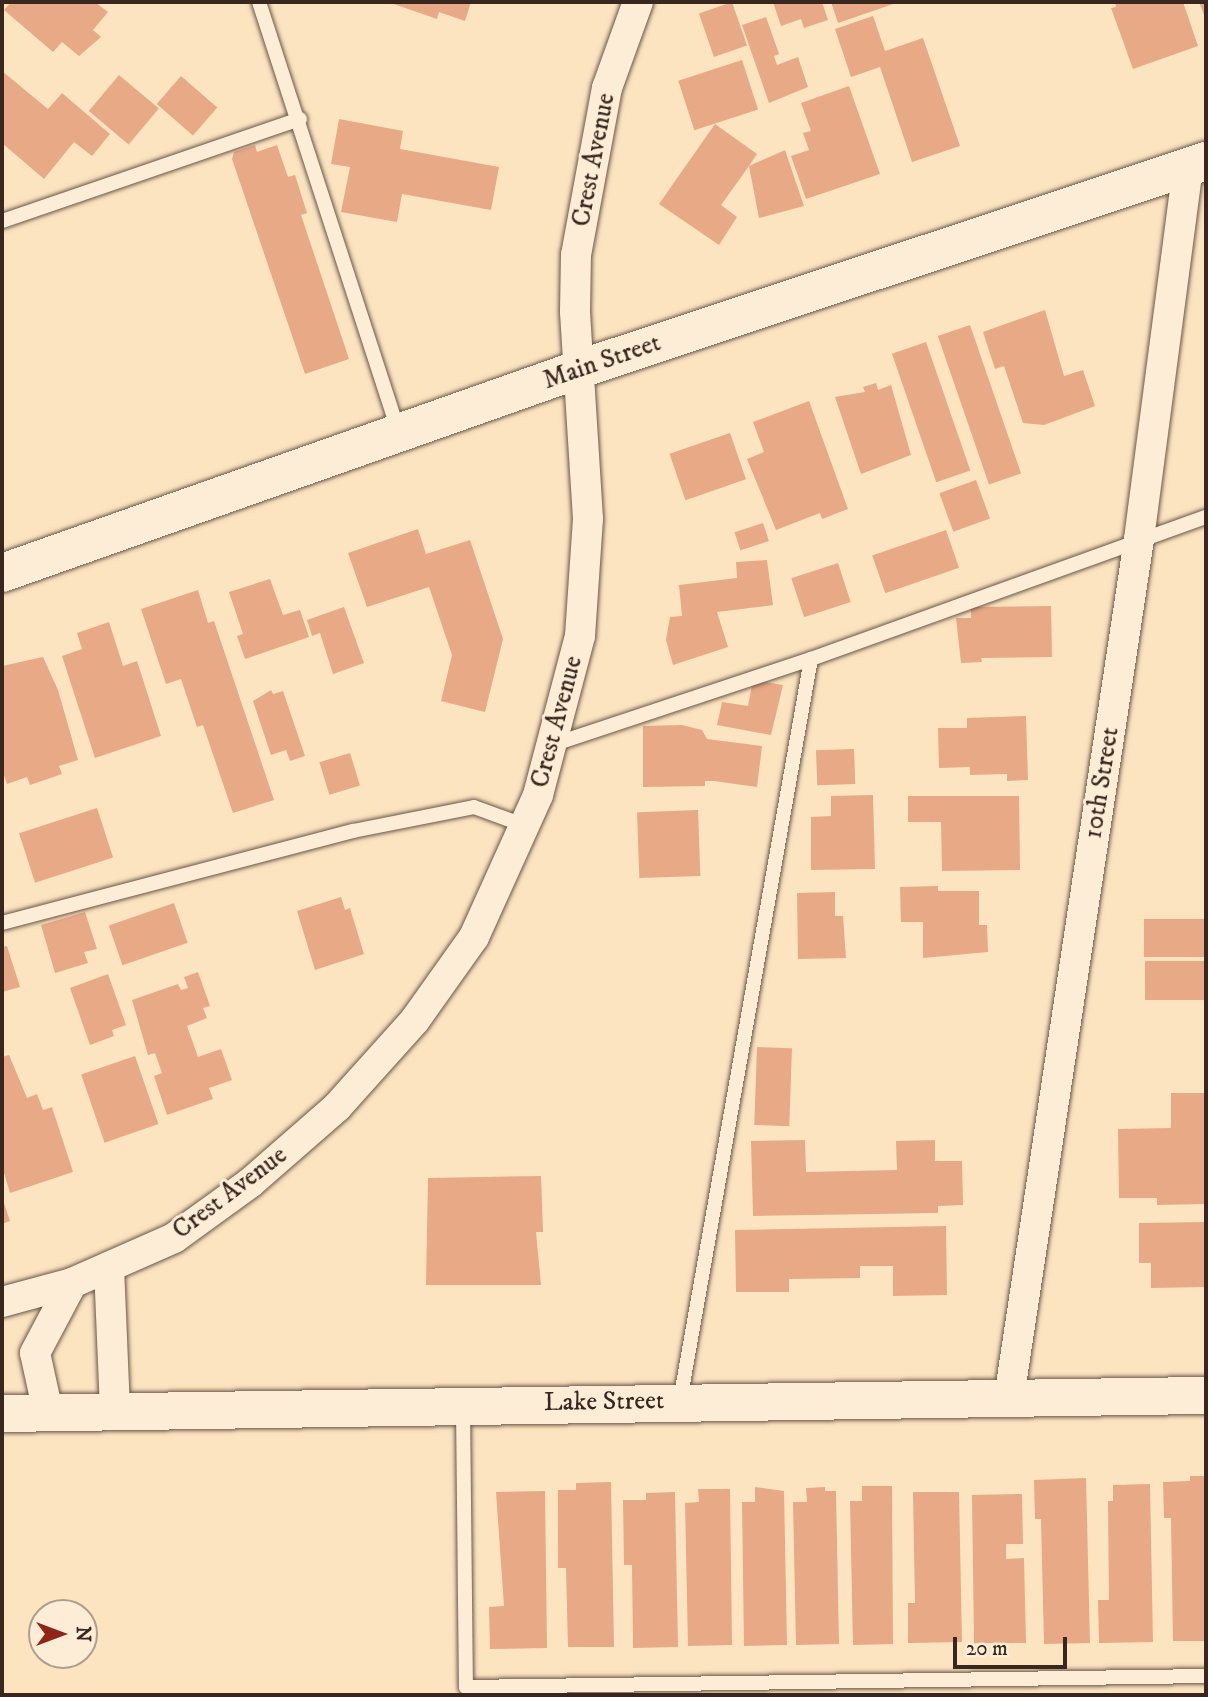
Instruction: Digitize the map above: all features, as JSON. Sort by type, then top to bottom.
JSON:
[{"type":"main road","name":"Main Street","points":[[2,573],[580,369],[1197,164]]},
{"type":"street","name":"Crest Avenue","points":[[2,1303],[72,1283],[174,1238],[250,1183],[337,1107],[415,1020],[474,937],[526,826],[555,744],[580,636],[588,519],[576,255],[607,88],[638,2]]},
{"type":"street","name":"10th Street","points":[[1009,1398],[1197,164]]},
{"type":"street","points":[[109,1267],[115,1411]]},
{"type":"street","points":[[48,1412],[35,1353],[72,1283]]},
{"type":"street","name":"Lake Street","points":[[2,1413],[463,1403],[1206,1395]]},
{"type":"lane","points":[[259,2],[300,119],[399,435]]},
{"type":"lane","points":[[2,221],[300,119]]},
{"type":"lane","points":[[555,744],[811,659],[1206,517]]},
{"type":"lane","points":[[680,1401],[811,659]]},
{"type":"lane","points":[[2,923],[353,831],[474,807],[526,826]]},
{"type":"lane","points":[[463,1403],[466,1687],[1206,1676]]},
{"type":"building","points":[[11,2],[95,2],[108,12],[93,30],[101,37],[79,56],[62,42],[53,52],[4,10]]},
{"type":"building","points":[[388,2],[471,2],[465,21],[439,12],[437,19]]},
{"type":"building","points":[[732,2],[747,45],[714,57],[699,13]]},
{"type":"building","points":[[773,2],[822,2],[828,20],[804,28],[801,19],[781,26]]},
{"type":"building","points":[[831,2],[899,2],[838,23]]},
{"type":"building","points":[[1115,2],[1183,2],[1198,46],[1133,69],[1111,8],[1116,7]]},
{"type":"building","points":[[1199,2],[1206,2],[1206,20]]},
{"type":"building","points":[[873,16],[885,51],[923,38],[960,146],[912,162],[880,67],[851,77],[835,29]]},
{"type":"building","points":[[766,17],[779,54],[774,56],[777,65],[798,57],[808,87],[769,103],[742,25]]},
{"type":"building","points":[[742,60],[758,109],[694,130],[678,81]]},
{"type":"building","points":[[2,71],[48,109],[62,93],[110,134],[92,156],[74,142],[44,179],[2,143]]},
{"type":"building","points":[[119,75],[159,108],[129,144],[89,111]]},
{"type":"building","points":[[181,76],[217,107],[193,135],[157,104]]},
{"type":"building","points":[[849,86],[880,174],[806,199],[791,156],[809,150],[803,133],[811,131],[801,103]]},
{"type":"building","points":[[339,119],[403,131],[400,149],[499,167],[491,210],[402,194],[397,222],[341,212],[350,167],[331,164]]},
{"type":"building","points":[[715,124],[757,154],[721,205],[737,217],[719,245],[659,204]]},
{"type":"building","points":[[255,145],[257,152],[277,145],[288,177],[295,175],[307,213],[301,215],[349,359],[305,374],[232,159],[234,152]]},
{"type":"building","points":[[785,150],[804,206],[759,218],[749,166]]},
{"type":"building","points":[[1045,310],[1064,376],[1083,370],[1095,406],[1044,425],[1023,423],[1004,366],[995,369],[983,332]]},
{"type":"building","points":[[970,325],[1021,473],[989,485],[938,336]]},
{"type":"building","points":[[926,342],[970,471],[936,482],[892,354]]},
{"type":"building","points":[[876,383],[878,390],[891,385],[911,455],[861,474],[835,397],[865,392],[863,387]]},
{"type":"building","points":[[809,401],[848,509],[822,519],[820,513],[776,530],[747,459],[764,452],[753,422]]},
{"type":"building","points":[[730,433],[746,479],[685,500],[669,454]]},
{"type":"building","points":[[976,480],[990,519],[953,532],[939,493]]},
{"type":"building","points":[[763,523],[769,541],[740,550],[734,532]]},
{"type":"building","points":[[418,529],[426,554],[470,540],[503,639],[485,712],[441,701],[452,655],[429,587],[367,607],[348,553]]},
{"type":"building","points":[[946,530],[959,568],[885,593],[872,555]]},
{"type":"building","points":[[767,560],[773,605],[717,612],[728,647],[673,665],[666,640],[670,617],[682,616],[679,585],[737,578],[736,562]]},
{"type":"building","points":[[838,563],[851,602],[804,617],[791,578]]},
{"type":"building","points":[[270,579],[283,615],[300,610],[309,637],[245,659],[237,636],[243,634],[229,592]]},
{"type":"building","points":[[198,590],[208,623],[214,621],[274,800],[233,813],[203,725],[197,727],[181,679],[166,684],[141,609]]},
{"type":"building","points":[[1051,606],[1052,657],[981,658],[982,662],[961,663],[956,618],[971,618],[971,607]]},
{"type":"building","points":[[344,607],[364,663],[333,674],[320,633],[312,636],[307,620]]},
{"type":"building","points":[[109,622],[123,666],[137,661],[161,736],[95,758],[62,656],[82,649],[77,633]]},
{"type":"building","points":[[43,657],[58,690],[78,760],[59,766],[62,774],[30,785],[27,777],[7,784],[2,769],[2,666]]},
{"type":"building","points":[[753,680],[783,685],[771,735],[717,725],[722,702],[748,706]]},
{"type":"building","points":[[271,690],[273,694],[283,691],[305,756],[290,761],[286,750],[271,755],[253,701]]},
{"type":"building","points":[[1026,716],[1028,780],[1007,781],[1007,774],[970,775],[970,767],[939,768],[938,728],[967,728],[967,718]]},
{"type":"building","points":[[682,725],[702,730],[707,739],[762,746],[757,787],[705,781],[705,786],[643,787],[643,726]]},
{"type":"building","points":[[854,749],[855,784],[817,785],[816,750]]},
{"type":"building","points":[[350,753],[360,786],[329,795],[319,762]]},
{"type":"building","points":[[873,795],[875,869],[811,870],[811,817],[831,816],[831,796]]},
{"type":"building","points":[[908,796],[1019,796],[1020,870],[942,871],[941,822],[908,822]]},
{"type":"building","points":[[97,808],[113,857],[35,883],[19,833]]},
{"type":"building","points":[[698,810],[700,876],[639,878],[637,812]]},
{"type":"building","points":[[938,886],[938,891],[979,891],[979,925],[987,925],[988,952],[923,958],[923,922],[901,922],[900,887]]},
{"type":"building","points":[[835,892],[835,916],[843,916],[846,958],[798,959],[797,893]]},
{"type":"building","points":[[341,897],[345,910],[350,908],[364,954],[315,970],[297,911]]},
{"type":"building","points":[[174,903],[188,943],[122,965],[109,925]]},
{"type":"building","points":[[85,912],[97,949],[84,952],[88,963],[55,973],[41,925]]},
{"type":"building","points":[[1144,919],[1206,919],[1206,957],[1144,957]]},
{"type":"building","points":[[7,946],[20,987],[2,992],[2,947]]},
{"type":"building","points":[[1145,961],[1206,961],[1206,1000],[1145,1000]]},
{"type":"building","points":[[198,972],[210,1006],[203,1008],[207,1018],[187,1026],[198,1057],[221,1049],[232,1080],[209,1088],[213,1099],[167,1115],[154,1076],[162,1073],[155,1053],[148,1055],[132,1000],[178,984],[181,990],[188,988],[184,977]]},
{"type":"building","points":[[108,974],[126,1025],[112,1030],[114,1036],[90,1045],[70,988]]},
{"type":"building","points":[[757,1047],[792,1048],[789,1126],[754,1125]]},
{"type":"building","points":[[9,1055],[27,1098],[37,1094],[43,1110],[52,1107],[73,1172],[10,1193],[2,1166],[2,1057]]},
{"type":"building","points":[[135,1056],[158,1124],[105,1143],[81,1075]]},
{"type":"building","points":[[1171,1093],[1206,1093],[1206,1204],[1157,1205],[1157,1198],[1119,1198],[1118,1129],[1171,1128]]},
{"type":"building","points":[[805,1140],[806,1172],[897,1170],[896,1141],[935,1140],[935,1161],[962,1161],[963,1205],[938,1206],[938,1213],[753,1216],[751,1141]]},
{"type":"building","points":[[541,1176],[543,1232],[536,1232],[541,1285],[426,1285],[428,1178]]},
{"type":"building","points":[[2,1197],[10,1221],[2,1224]]},
{"type":"building","points":[[1206,1222],[1206,1287],[1151,1288],[1151,1263],[1139,1263],[1139,1223]]},
{"type":"building","points":[[946,1226],[947,1295],[893,1296],[893,1266],[860,1266],[860,1278],[789,1279],[789,1292],[736,1292],[735,1230]]},
{"type":"building","points":[[1190,1476],[1206,1476],[1206,1641],[1173,1641],[1171,1518],[1164,1518],[1163,1482],[1190,1481]]},
{"type":"building","points":[[1086,1478],[1090,1643],[1044,1644],[1041,1519],[1035,1519],[1034,1480]]},
{"type":"building","points":[[611,1482],[614,1647],[568,1647],[566,1568],[558,1568],[558,1490],[576,1490],[576,1483]]},
{"type":"building","points":[[1150,1484],[1153,1642],[1099,1643],[1098,1600],[1109,1600],[1108,1501],[1113,1501],[1113,1485]]},
{"type":"building","points":[[862,1486],[892,1486],[893,1644],[853,1645],[850,1501],[862,1501]]},
{"type":"building","points":[[755,1487],[784,1491],[787,1645],[744,1646],[742,1502],[755,1502]]},
{"type":"building","points":[[825,1487],[825,1491],[836,1491],[839,1644],[796,1645],[793,1502],[807,1502],[806,1488]]},
{"type":"building","points":[[698,1489],[730,1489],[732,1645],[688,1646],[685,1503],[699,1502]]},
{"type":"building","points":[[545,1491],[547,1648],[490,1649],[489,1607],[504,1606],[496,1492]]},
{"type":"building","points":[[675,1492],[678,1647],[633,1648],[632,1565],[624,1565],[623,1500],[646,1500],[646,1493]]},
{"type":"building","points":[[913,1492],[959,1492],[962,1642],[908,1643],[908,1603],[915,1603]]},
{"type":"building","points":[[1022,1494],[1023,1544],[1006,1544],[1006,1559],[1024,1558],[1026,1643],[974,1643],[972,1495]]}]
